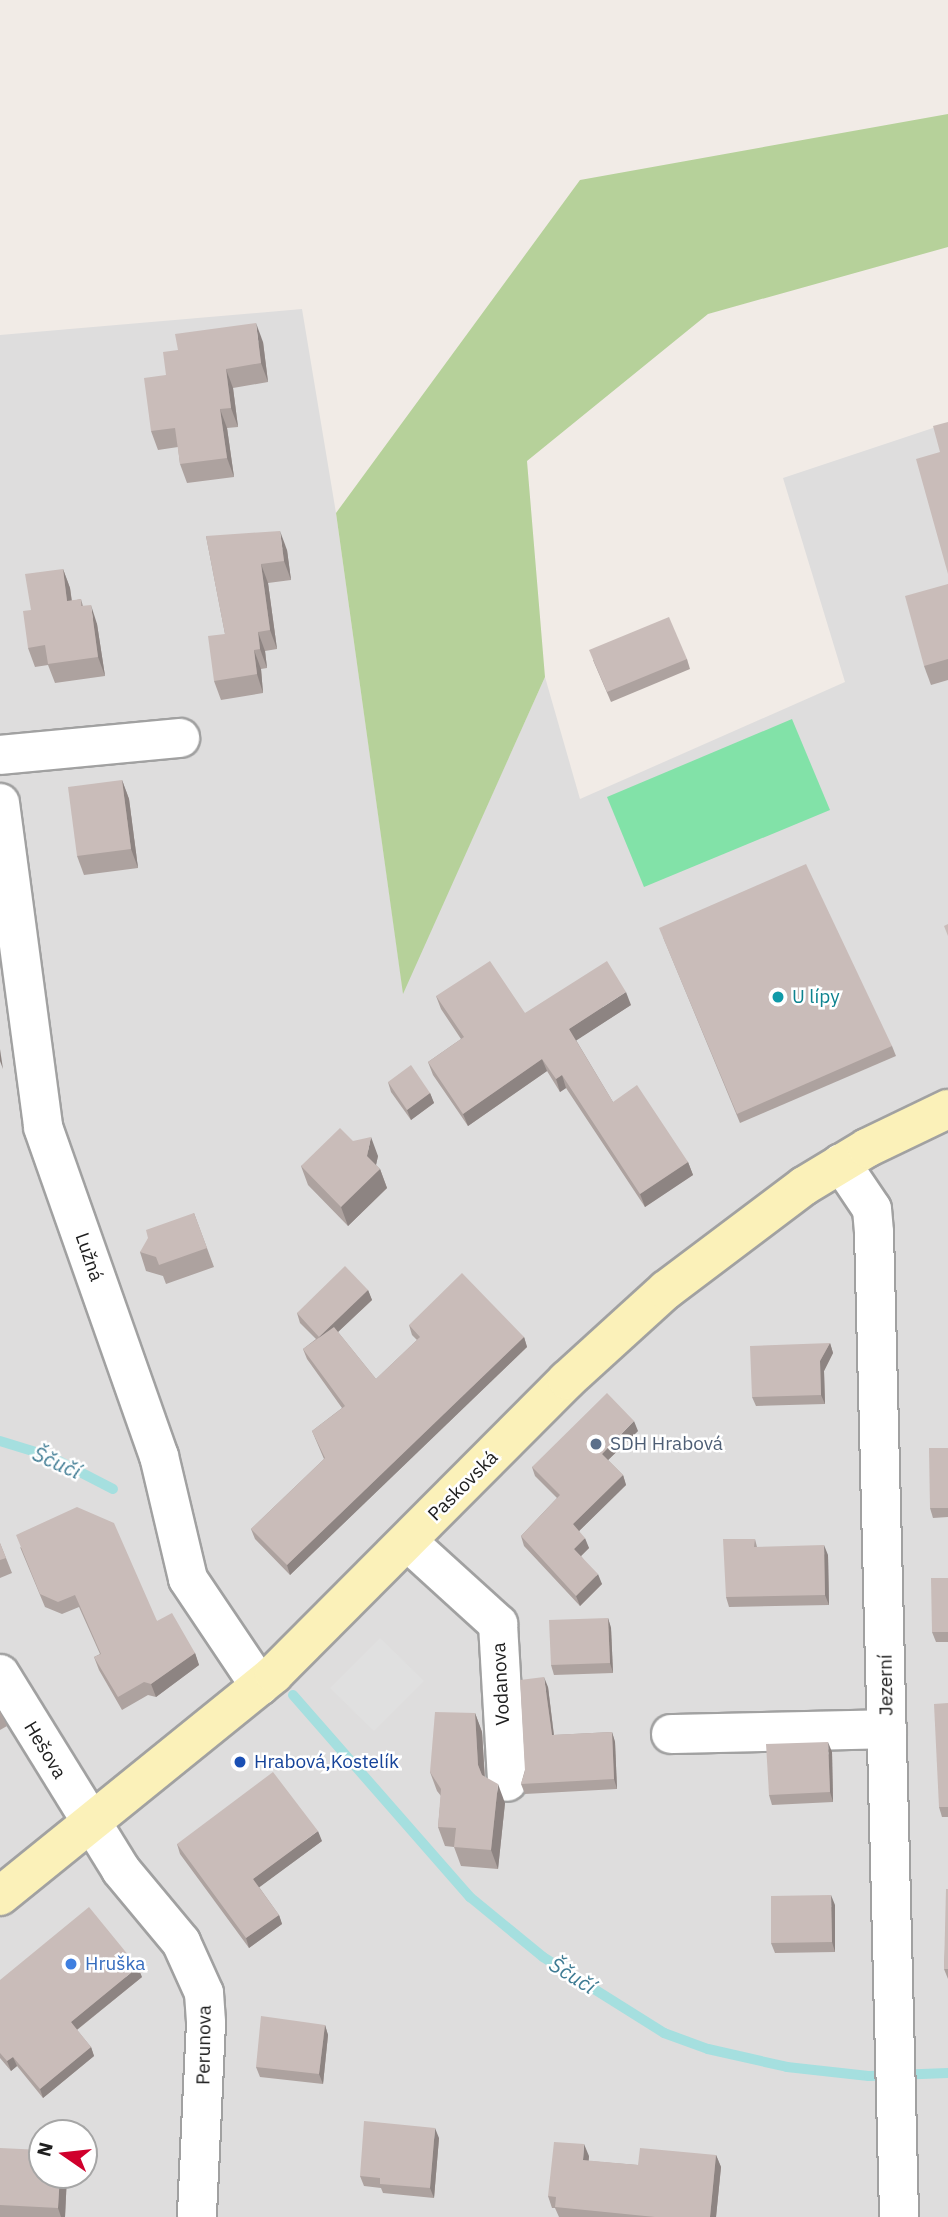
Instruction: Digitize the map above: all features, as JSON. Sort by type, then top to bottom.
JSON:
[{"type":"main road","name":"Paskovská","points":[[0,1896],[260,1686],[631,1321],[739,1231],[841,1163],[948,1109]]},
{"type":"street","points":[[0,755],[180,738]]},
{"type":"street","name":"Lužná","points":[[0,803],[43,1127],[159,1456],[188,1579],[260,1686]]},
{"type":"street","name":"Jezerní","points":[[841,1163],[872,1209],[874,1233],[899,2217]]},
{"type":"street","name":"Vodanova","points":[[408,1542],[498,1624],[507,1782]]},
{"type":"street","name":"Hešova","points":[[0,1674],[90,1825]]},
{"type":"street","points":[[671,1734],[887,1729]]},
{"type":"street","name":"Perunova","points":[[90,1825],[121,1870],[181,1942],[204,1993],[206,2023],[197,2217]]},
{"type":"shaded area","points":[[302,309],[336,513],[403,992],[545,677],[580,799],[845,682],[783,478],[948,423],[948,2217],[0,2217],[0,335]]},
{"type":"shaded area","points":[[380,1638],[424,1681],[374,1731],[330,1688]]},
{"type":"green space","points":[[948,114],[948,247],[708,314],[527,461],[545,677],[403,994],[336,513],[580,180]]},
{"type":"green space","points":[[792,719],[830,810],[644,887],[607,797]]},
{"type":"building","points":[[256,323],[261,363],[226,369],[231,408],[220,409],[227,458],[180,464],[175,428],[151,431],[144,378],[166,375],[163,352],[178,350],[175,334]]},
{"type":"building","points":[[948,422],[948,574],[916,459],[940,452],[933,426]]},
{"type":"building","points":[[280,531],[284,561],[261,564],[270,630],[258,632],[260,649],[254,650],[257,674],[214,681],[208,636],[225,634],[206,536]]},
{"type":"building","points":[[63,569],[67,601],[81,599],[81,606],[91,605],[98,657],[48,664],[45,645],[28,648],[23,611],[31,610],[25,574]]},
{"type":"building","points":[[948,584],[948,659],[924,666],[905,596]]},
{"type":"building","points":[[669,617],[687,659],[607,692],[589,650]]},
{"type":"building","points":[[122,780],[131,849],[77,856],[68,787]]},
{"type":"building","name":"U lípy","points":[[806,864],[892,1046],[737,1114],[659,928]]},
{"type":"building","points":[[490,961],[525,1013],[607,961],[626,992],[569,1029],[613,1102],[637,1085],[688,1162],[640,1194],[562,1075],[556,1079],[542,1059],[463,1114],[428,1062],[464,1037],[436,996]]},
{"type":"building","points":[[411,1065],[430,1093],[407,1110],[388,1082]]},
{"type":"building","points":[[340,1128],[353,1141],[371,1137],[367,1156],[380,1169],[341,1207],[301,1166]]},
{"type":"building","points":[[194,1213],[207,1248],[159,1265],[156,1257],[140,1252],[148,1238],[146,1230]]},
{"type":"building","points":[[345,1266],[368,1290],[319,1337],[297,1313]]},
{"type":"building","points":[[462,1273],[524,1337],[287,1565],[251,1529],[325,1458],[312,1431],[345,1406],[303,1349],[334,1327],[376,1379],[420,1337],[409,1325]]},
{"type":"building","points":[[830,1343],[820,1361],[821,1395],[752,1397],[750,1346]]},
{"type":"building","points":[[607,1393],[634,1421],[602,1454],[623,1475],[573,1524],[585,1538],[574,1549],[598,1574],[576,1596],[521,1536],[560,1495],[532,1467]]},
{"type":"building","points":[[929,1448],[948,1448],[948,1508],[930,1508]]},
{"type":"building","points":[[77,1507],[114,1523],[157,1621],[172,1613],[195,1653],[151,1684],[144,1682],[118,1697],[94,1657],[101,1654],[75,1595],[58,1602],[40,1594],[16,1535]]},
{"type":"building","points":[[723,1539],[755,1539],[754,1547],[824,1545],[825,1595],[726,1597]]},
{"type":"building","points":[[0,1543],[6,1558],[0,1560]]},
{"type":"building","points":[[931,1578],[948,1578],[948,1632],[932,1632]]},
{"type":"building","points":[[608,1618],[610,1663],[551,1665],[549,1620]]},
{"type":"building","points":[[544,1677],[552,1735],[612,1732],[614,1779],[521,1784],[525,1771],[520,1680]]},
{"type":"building","points":[[948,1703],[948,1807],[939,1807],[934,1704]]},
{"type":"building","points":[[435,1712],[475,1713],[478,1765],[482,1775],[498,1784],[491,1850],[454,1847],[456,1828],[438,1827],[441,1789],[430,1772]]},
{"type":"building","points":[[828,1742],[830,1792],[769,1795],[766,1744]]},
{"type":"building","points":[[273,1772],[318,1831],[253,1879],[279,1915],[246,1938],[177,1844]]},
{"type":"building","points":[[946,1889],[948,1969],[944,1969]]},
{"type":"building","points":[[831,1895],[832,1942],[771,1943],[771,1896]]},
{"type":"building","points":[[89,1907],[138,1967],[71,2022],[91,2047],[40,2089],[13,2057],[7,2061],[0,2053],[0,1980]]},
{"type":"building","points":[[261,2016],[325,2025],[319,2074],[256,2067]]},
{"type":"building","points":[[364,2121],[435,2128],[430,2188],[380,2184],[380,2178],[360,2176]]},
{"type":"building","points":[[554,2142],[584,2144],[583,2160],[638,2165],[640,2148],[716,2155],[710,2217],[655,2217],[555,2207],[556,2197],[548,2196]]},
{"type":"building","points":[[0,2148],[28,2149],[28,2189],[59,2189],[58,2208],[0,2205]]},
{"type":"waterway","name":"Ščučí","points":[[0,1441],[49,1456],[113,1489]]},
{"type":"waterway","name":"Ščučí","points":[[293,1695],[470,1897],[543,1957],[664,2033],[708,2049],[787,2067],[869,2076],[948,2073]]},
{"type":"place","name":"U lípy","points":[[778,997]]},
{"type":"place","name":"SDH Hrabová","points":[[596,1444]]},
{"type":"place","name":"Hrabová,Kostelík","points":[[240,1762]]},
{"type":"place","name":"Hruška","points":[[71,1964]]}]
